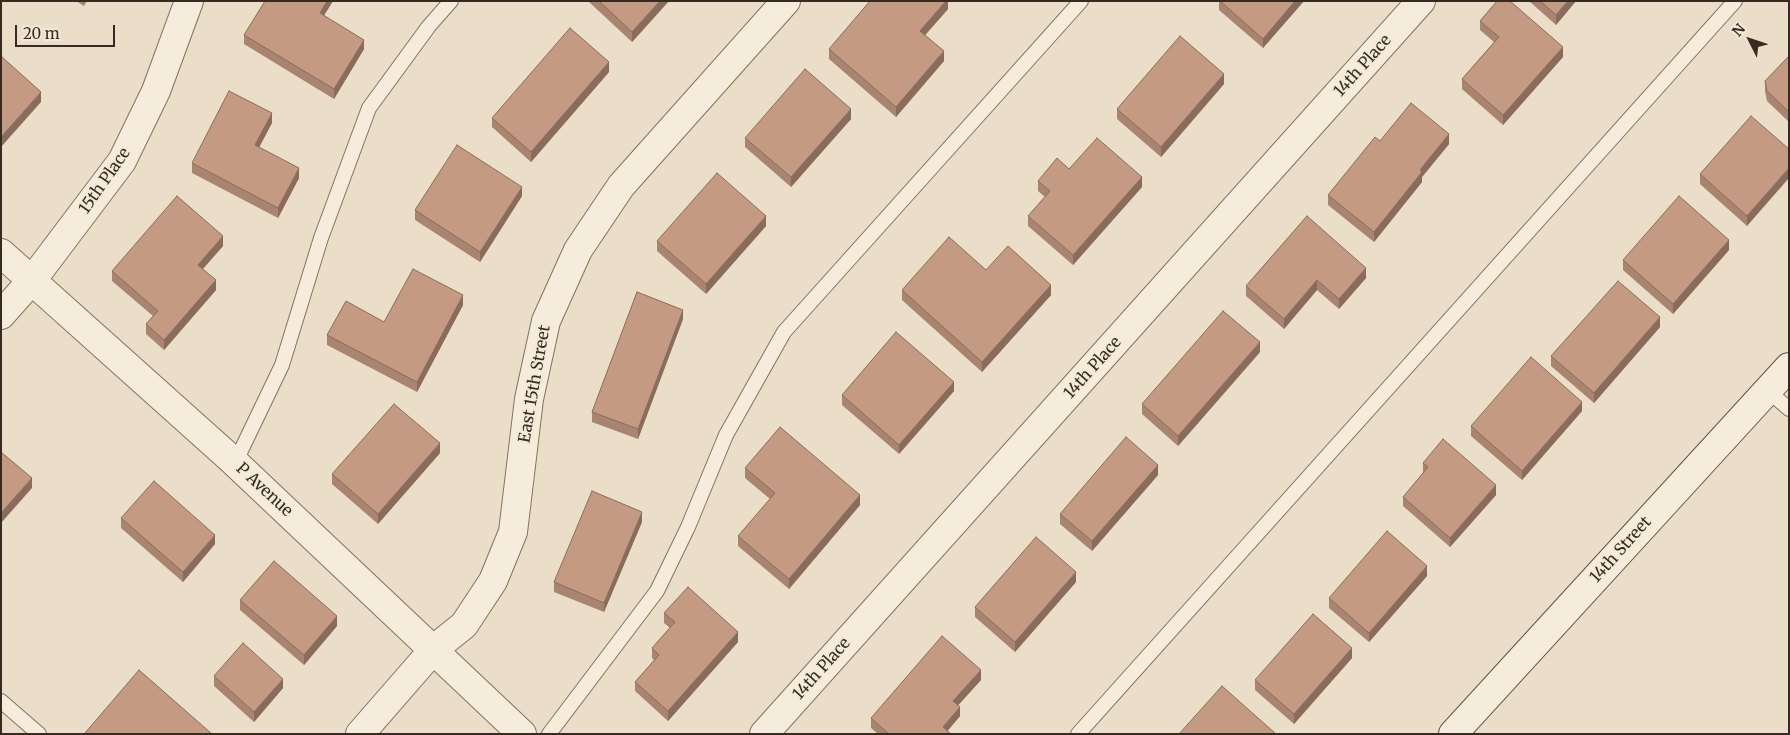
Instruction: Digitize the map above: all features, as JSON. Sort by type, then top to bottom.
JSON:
[{"type":"street","name":"15th Place","points":[[1,315],[33,279],[122,161],[156,91],[189,1]]},
{"type":"street","name":"East 15th Street","points":[[360,734],[434,649],[464,625],[493,581],[514,532],[530,399],[546,321],[578,250],[621,186],[786,1]]},
{"type":"street","name":"14th Place","points":[[764,734],[1422,1]]},
{"type":"street","name":"P Avenue","points":[[1,253],[33,279],[235,463],[522,734]]},
{"type":"street","name":"14th Street","points":[[1452,734],[1789,367]]},
{"type":"lane","points":[[235,463],[282,365],[320,238],[369,108],[429,26],[452,1]]},
{"type":"lane","points":[[549,734],[657,591],[688,528],[726,435],[784,332],[1081,1]]},
{"type":"lane","points":[[1078,734],[1735,1]]},
{"type":"lane","points":[[1767,390],[1789,409]]},
{"type":"lane","points":[[1,701],[39,734]]},
{"type":"building","points":[[265,1],[327,1],[320,13],[364,40],[334,89],[244,35]]},
{"type":"building","points":[[599,1],[660,1],[632,32]]},
{"type":"building","points":[[870,1],[946,1],[920,31],[944,51],[896,107],[829,49]]},
{"type":"building","points":[[1220,1],[1295,1],[1263,39]]},
{"type":"building","points":[[1497,1],[1510,1],[1563,47],[1503,115],[1462,79],[1499,37],[1480,21]]},
{"type":"building","points":[[1540,1],[1568,1],[1556,15]]},
{"type":"building","points":[[570,28],[609,62],[531,152],[492,118]]},
{"type":"building","points":[[1180,36],[1224,74],[1161,147],[1117,109]]},
{"type":"building","points":[[1789,56],[1789,112],[1767,91],[1765,81]]},
{"type":"building","points":[[1,58],[41,92],[1,137]]},
{"type":"building","points":[[805,69],[851,109],[791,177],[745,138]]},
{"type":"building","points":[[229,91],[272,113],[255,145],[299,168],[278,208],[192,163]]},
{"type":"building","points":[[1411,103],[1449,134],[1420,170],[1422,172],[1374,232],[1328,195],[1375,137],[1380,141]]},
{"type":"building","points":[[1751,116],[1789,149],[1789,168],[1747,216],[1700,174]]},
{"type":"building","points":[[1097,138],[1142,177],[1073,255],[1028,216],[1050,191],[1038,181],[1057,158],[1069,169]]},
{"type":"building","points":[[457,145],[522,187],[480,252],[415,210]]},
{"type":"building","points":[[717,173],[766,216],[706,284],[657,241]]},
{"type":"building","points":[[177,196],[223,236],[198,265],[216,280],[164,340],[146,324],[158,311],[112,271]]},
{"type":"building","points":[[1679,196],[1729,240],[1673,304],[1623,260]]},
{"type":"building","points":[[1307,216],[1366,268],[1339,299],[1317,280],[1284,319],[1246,286]]},
{"type":"building","points":[[949,237],[986,270],[1008,246],[1051,285],[982,362],[902,290]]},
{"type":"building","points":[[413,269],[463,295],[417,382],[327,335],[346,301],[384,322]]},
{"type":"building","points":[[1618,281],[1660,317],[1594,393],[1551,356]]},
{"type":"building","points":[[637,292],[683,310],[638,429],[592,412]]},
{"type":"building","points":[[1223,311],[1260,342],[1178,436],[1142,404]]},
{"type":"building","points":[[896,332],[954,382],[899,445],[842,395]]},
{"type":"building","points":[[1531,357],[1582,402],[1522,471],[1471,426]]},
{"type":"building","points":[[394,404],[440,443],[378,514],[332,474]]},
{"type":"building","points":[[780,427],[860,495],[789,579],[738,536],[775,493],[745,468]]},
{"type":"building","points":[[1126,437],[1158,465],[1092,541],[1060,514]]},
{"type":"building","points":[[1443,439],[1496,485],[1450,538],[1403,497],[1428,467],[1423,463]]},
{"type":"building","points":[[1,452],[32,478],[1,513]]},
{"type":"building","points":[[154,481],[215,535],[183,572],[121,518]]},
{"type":"building","points":[[592,491],[642,512],[604,603],[554,582]]},
{"type":"building","points":[[1387,531],[1427,566],[1369,633],[1329,598]]},
{"type":"building","points":[[1036,537],[1076,572],[1015,642],[975,607]]},
{"type":"building","points":[[274,561],[337,616],[304,655],[240,600]]},
{"type":"building","points":[[688,587],[738,632],[668,711],[635,682],[659,655],[652,648],[675,622],[664,613]]},
{"type":"building","points":[[1313,614],[1352,648],[1294,714],[1255,680]]},
{"type":"building","points":[[942,636],[981,670],[953,701],[960,707],[943,727],[951,734],[889,734],[871,718]]},
{"type":"building","points":[[243,643],[283,679],[254,712],[214,676]]},
{"type":"building","points":[[139,670],[212,734],[86,734]]},
{"type":"building","points":[[1222,686],[1276,734],[1179,734]]}]
